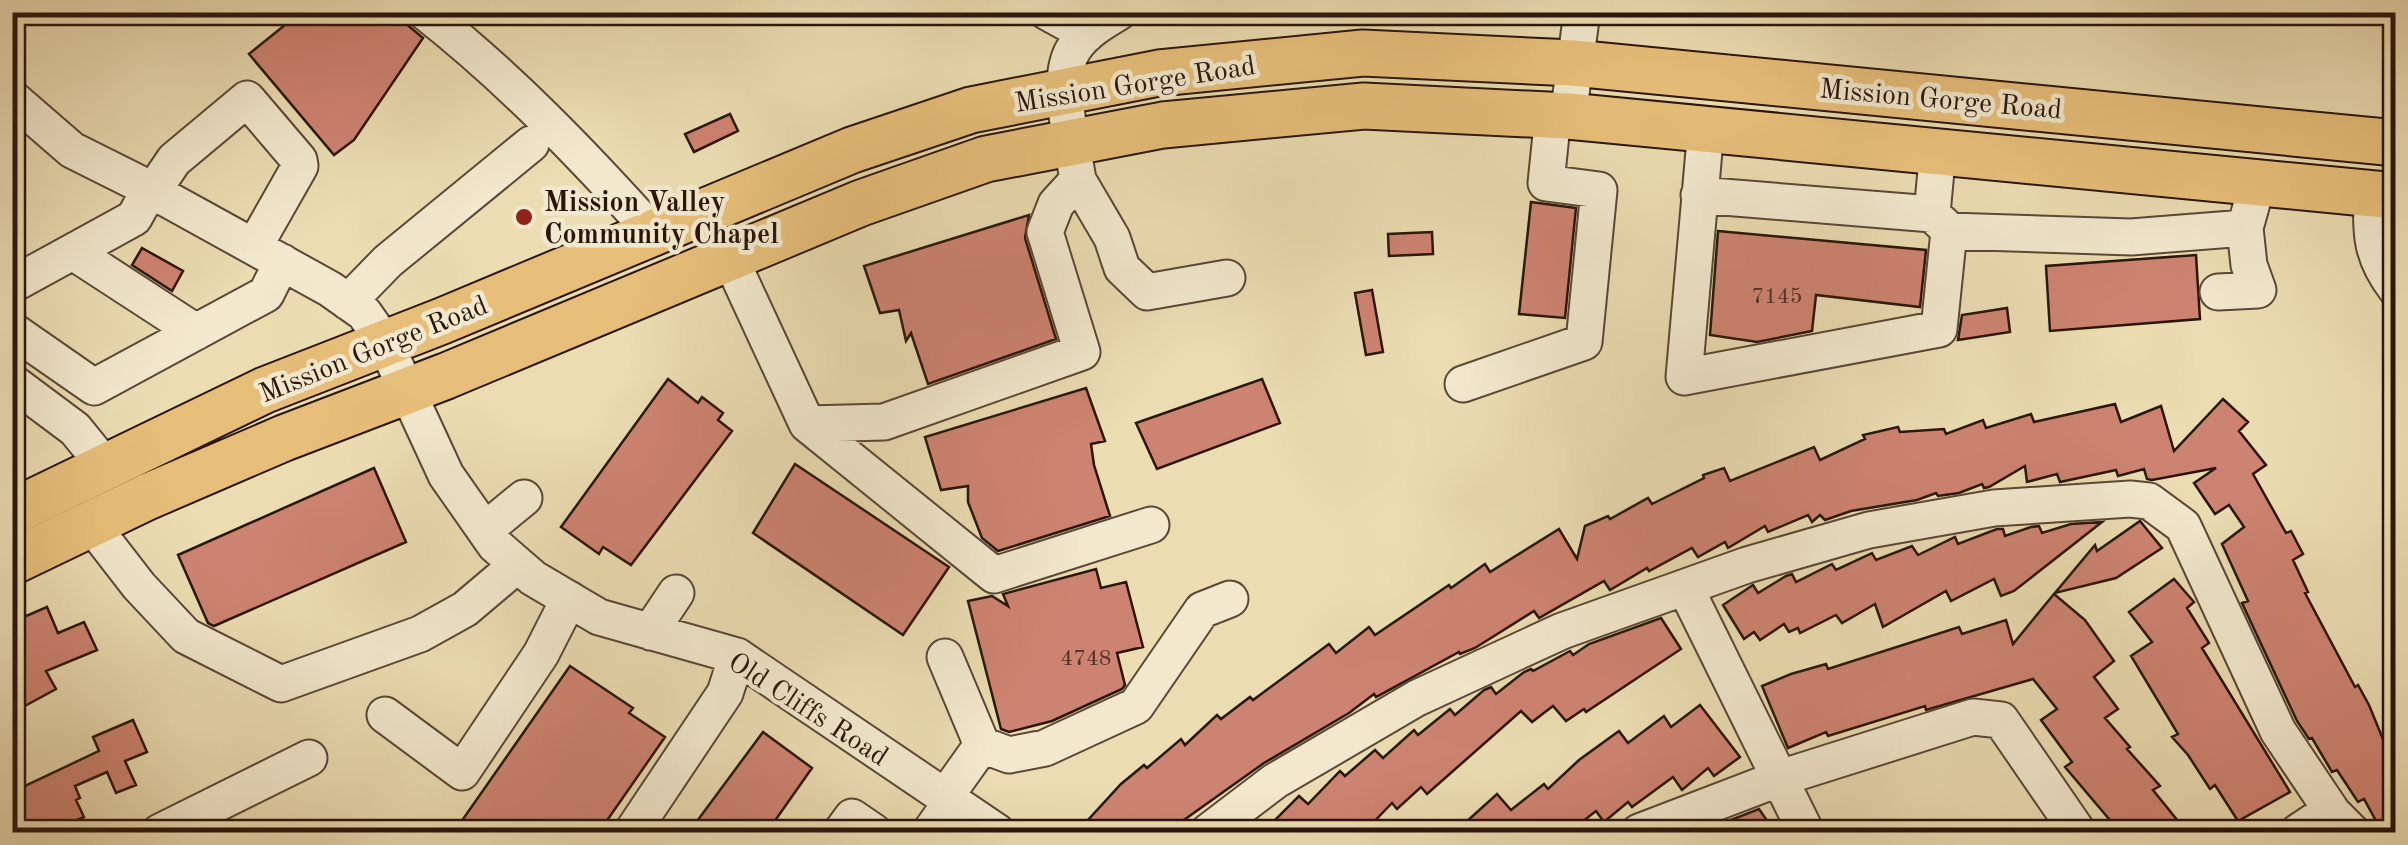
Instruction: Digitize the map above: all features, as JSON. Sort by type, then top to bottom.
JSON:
[{"type":"main road","name":"Mission Gorge Road","points":[[12,512],[265,390],[852,150],[971,110],[1159,73],[1363,53],[1574,64],[2396,143]]},
{"type":"main road","name":"Mission Gorge Road","points":[[12,562],[284,438],[408,391],[861,203],[986,159],[1075,161],[1163,125],[1364,106],[1560,116],[2384,194]]},
{"type":"street","points":[[425,12],[478,54],[600,174],[654,234]]},
{"type":"street","points":[[1047,12],[1086,34]]},
{"type":"street","points":[[1119,12],[1086,34],[1069,59],[1064,92],[1075,161],[1122,268],[1147,292],[1226,278]]},
{"type":"street","points":[[1463,384],[1584,342],[1599,190],[1546,184],[1582,12]]},
{"type":"street","name":"Old Cliffs Road","points":[[12,98],[72,150],[147,187],[364,314],[385,343],[446,475],[495,545],[517,564],[599,617],[737,656],[998,832]]},
{"type":"street","points":[[12,284],[134,218],[147,187],[247,99],[299,160],[268,255],[266,294],[94,387],[12,330]]},
{"type":"street","points":[[1706,128],[1684,376],[1940,329],[1938,149]]},
{"type":"street","points":[[348,302],[388,261],[531,144]]},
{"type":"street","points":[[807,424],[884,422],[1082,352],[1045,232],[1075,161]]},
{"type":"street","points":[[2218,292],[2258,290],[2249,265],[2245,228],[2258,182]]},
{"type":"street","points":[[2384,194],[2371,242],[2383,272],[2396,289]]},
{"type":"street","points":[[1700,195],[1940,222],[2130,237],[2245,228]]},
{"type":"street","points":[[73,252],[196,332]]},
{"type":"street","points":[[730,258],[807,424],[994,575],[1151,525]]},
{"type":"street","points":[[12,382],[75,429],[106,467]]},
{"type":"street","points":[[484,530],[524,498]]},
{"type":"street","points":[[1208,832],[1275,781],[1418,698],[1562,631],[1747,565],[1869,530],[1994,508],[2130,498],[2149,501],[2183,526],[2278,732],[2341,821],[2298,832]]},
{"type":"street","points":[[91,524],[139,586],[186,636],[281,684],[420,634],[465,609],[517,564]]},
{"type":"street","points":[[1686,589],[1806,832]]},
{"type":"street","points":[[650,632],[676,593]]},
{"type":"street","points":[[384,716],[462,772],[541,654],[569,599]]},
{"type":"street","points":[[945,658],[982,745],[1009,755],[1045,748],[1136,706],[1202,610],[1230,599]]},
{"type":"street","points":[[632,832],[725,693],[737,656]]},
{"type":"street","points":[[1639,832],[1780,778],[1973,717],[2001,720],[2078,832]]},
{"type":"street","points":[[930,832],[982,745]]},
{"type":"street","points":[[160,832],[201,823],[309,758]]},
{"type":"street","points":[[841,832],[852,817],[874,832]]},
{"type":"building","points":[[301,12],[392,12],[423,38],[354,140],[334,155],[249,54]]},
{"type":"building","points":[[730,114],[738,131],[694,152],[685,134]]},
{"type":"building","points":[[1531,202],[1576,208],[1565,318],[1519,314]]},
{"type":"building","points":[[1029,215],[1025,238],[1056,339],[928,384],[911,333],[906,341],[899,310],[880,313],[864,266]]},
{"type":"building","points":[[1718,231],[1926,250],[1920,307],[1816,295],[1812,331],[1757,342],[1710,335]]},
{"type":"building","points":[[1432,232],[1433,254],[1389,256],[1388,234]]},
{"type":"building","points":[[142,248],[183,271],[172,291],[132,265]]},
{"type":"building","points":[[2196,255],[2200,319],[2050,331],[2046,266]]},
{"type":"building","points":[[1372,290],[1383,352],[1366,355],[1355,293]]},
{"type":"building","points":[[2007,308],[2010,332],[1958,340],[1962,315]]},
{"type":"building","points":[[668,379],[698,403],[702,397],[723,413],[718,420],[732,431],[631,565],[603,547],[599,554],[561,527]]},
{"type":"building","points":[[1262,379],[1280,423],[1157,469],[1136,423]]},
{"type":"building","points":[[1086,388],[1105,441],[1091,444],[1110,516],[998,551],[982,538],[968,502],[968,486],[941,490],[925,437]]},
{"type":"building","points":[[2223,399],[2248,422],[2239,431],[2266,465],[2253,474],[2286,533],[2291,531],[2303,554],[2293,560],[2308,592],[2305,593],[2355,687],[2358,685],[2369,705],[2396,771],[2396,832],[2382,832],[2364,799],[2358,802],[2337,770],[2332,772],[2297,721],[2242,603],[2248,601],[2222,544],[2244,527],[2229,505],[2215,514],[2194,483],[2216,468],[2152,480],[2147,479],[2144,469],[2118,476],[2116,470],[2060,482],[2057,474],[2027,482],[2025,466],[1989,487],[1982,484],[1959,493],[1936,493],[1825,520],[1820,515],[1812,522],[1808,515],[1768,532],[1765,526],[1728,548],[1725,542],[1698,557],[1692,548],[1610,590],[1604,581],[1539,618],[1534,611],[1475,648],[1459,652],[1376,697],[1374,694],[1264,763],[1167,832],[1100,832],[1088,820],[1144,765],[1147,768],[1181,739],[1185,745],[1217,715],[1221,719],[1250,697],[1253,700],[1329,644],[1336,653],[1369,627],[1375,635],[1485,564],[1490,572],[1559,529],[1577,559],[1585,526],[1608,516],[1610,519],[1648,498],[1652,504],[1704,478],[1703,475],[1724,468],[1730,481],[1814,447],[1820,460],[1865,439],[1863,435],[1898,427],[1900,432],[1944,429],[1946,434],[1983,420],[1986,428],[2031,414],[2034,422],[2115,404],[2121,422],[2161,406],[2174,451]]},
{"type":"building","points":[[795,464],[949,567],[903,635],[753,533]]},
{"type":"building","points":[[374,468],[406,542],[214,626],[208,623],[178,555]]},
{"type":"building","points":[[2140,521],[2162,548],[2116,578],[2055,593],[2095,545],[2097,551]]},
{"type":"building","points":[[2102,522],[2014,591],[2001,596],[1994,579],[1951,601],[1946,591],[1883,627],[1875,604],[1842,623],[1836,615],[1800,633],[1798,628],[1789,632],[1784,624],[1760,640],[1754,632],[1744,639],[1723,605],[1753,585],[1758,593],[1786,576],[1792,574],[1796,582],[1832,564],[1836,570],[1872,553],[1876,560],[1912,546],[1918,555],[1955,537],[1958,544],[1997,529],[2003,529],[2005,536],[2031,527],[2039,526],[2042,533],[2071,524]]},
{"type":"building","points":[[1096,569],[1101,588],[1126,582],[1143,647],[1117,653],[1125,685],[1052,721],[1009,732],[1001,729],[968,601],[992,596],[1008,606],[1003,594]]},
{"type":"building","points":[[2174,579],[2194,602],[2187,608],[2209,643],[2202,648],[2290,792],[2238,821],[2215,785],[2210,789],[2172,737],[2178,734],[2131,656],[2152,642],[2129,612]]},
{"type":"building","points":[[2054,594],[2085,620],[2114,661],[2094,677],[2118,709],[2105,718],[2160,786],[2153,790],[2178,821],[2161,832],[2120,832],[2065,767],[2072,762],[2041,720],[2057,709],[2033,679],[1828,736],[1826,732],[1788,748],[1762,686],[1791,674],[1826,664],[1828,669],[1959,627],[1962,634],[2006,620],[2013,644]]},
{"type":"building","points":[[47,607],[58,633],[84,622],[97,650],[46,671],[56,689],[12,713],[12,622]]},
{"type":"building","points":[[1661,618],[1681,649],[1566,721],[1553,706],[1532,722],[1521,711],[1427,794],[1421,787],[1397,809],[1392,803],[1364,832],[1263,832],[1299,796],[1308,804],[1340,771],[1345,776],[1375,750],[1383,758],[1414,730],[1418,735],[1450,709],[1455,715],[1484,690],[1491,687],[1496,694],[1524,672]]},
{"type":"building","points":[[570,666],[633,708],[629,713],[665,737],[599,832],[454,832]]},
{"type":"building","points":[[1700,705],[1740,757],[1714,776],[1708,768],[1682,790],[1673,777],[1632,807],[1628,802],[1604,822],[1596,811],[1569,832],[1455,832],[1497,794],[1511,810],[1544,784],[1548,789],[1619,731],[1628,743],[1664,716],[1671,727]]},
{"type":"building","points":[[133,720],[147,752],[125,761],[136,785],[116,793],[107,772],[75,786],[84,817],[48,832],[29,832],[21,818],[12,823],[12,792],[99,751],[93,737]]},
{"type":"building","points":[[763,732],[812,768],[767,832],[689,832]]},
{"type":"building","points":[[1759,809],[1775,832],[1711,832],[1728,821]]},
{"type":"place","name":"Mission Valley Community Chapel","points":[[524,217]]}]
